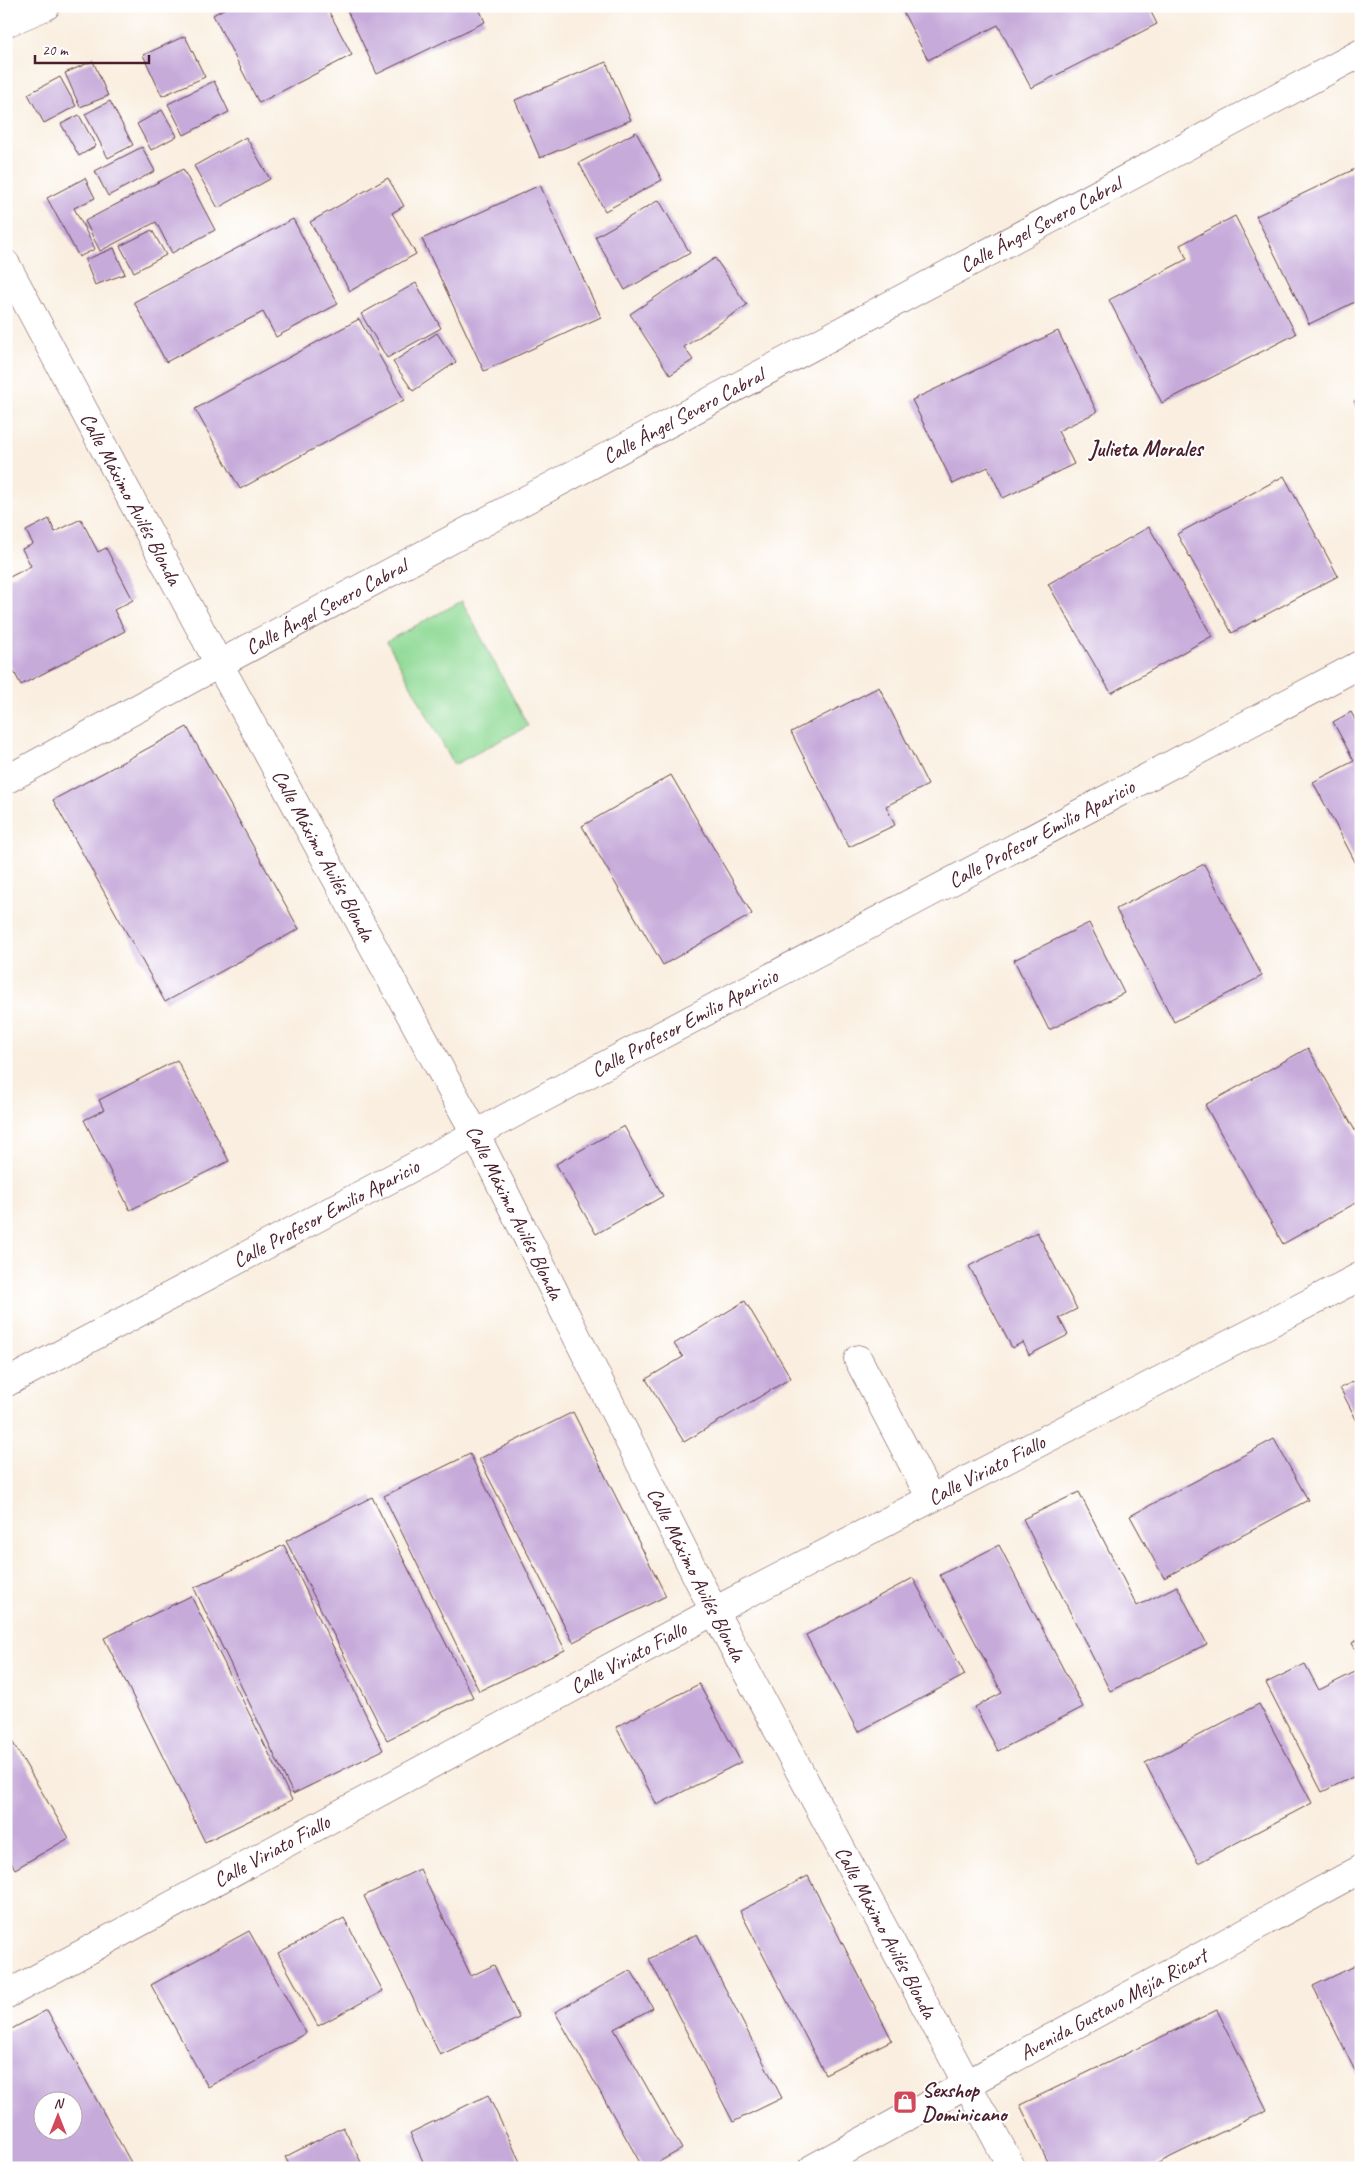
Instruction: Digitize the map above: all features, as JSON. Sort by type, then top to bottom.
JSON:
[{"type":"street","points":[[6,23],[46,6]]},
{"type":"street","name":"Calle Ángel Severo Cabral","points":[[6,780],[1361,52]]},
{"type":"street","name":"Calle Máximo Avilés Blonda","points":[[6,264],[219,664],[475,1133],[714,1611],[1012,2168]]},
{"type":"street","name":"Calle Profesor Emilio Aparicio","points":[[6,1383],[1361,664]]},
{"type":"street","name":"Calle Viriato Fiallo","points":[[6,1995],[714,1611],[1361,1276]]},
{"type":"street","points":[[858,1359],[931,1499]]},
{"type":"street","name":"Avenida Gustavo Mejía Ricart","points":[[814,2168],[1361,1869]]},
{"type":"green space","points":[[462,601],[528,726],[454,765],[387,641]]},
{"type":"building","points":[[229,6],[326,6],[352,55],[259,103],[213,15]]},
{"type":"building","points":[[345,6],[478,6],[485,22],[377,74]]},
{"type":"building","points":[[900,6],[1148,6],[1157,24],[1031,88],[998,25],[928,60]]},
{"type":"building","points":[[185,36],[205,77],[162,96],[143,55]]},
{"type":"building","points":[[93,61],[108,96],[80,107],[65,73]]},
{"type":"building","points":[[606,62],[631,120],[540,158],[515,100]]},
{"type":"building","points":[[60,77],[76,106],[44,123],[28,94]]},
{"type":"building","points":[[214,81],[229,112],[184,135],[168,104]]},
{"type":"building","points":[[110,101],[133,145],[108,158],[85,114]]},
{"type":"building","points":[[162,110],[177,136],[151,150],[137,124]]},
{"type":"building","points":[[79,115],[96,146],[79,156],[61,124]]},
{"type":"building","points":[[636,132],[662,180],[605,211],[579,163]]},
{"type":"building","points":[[246,137],[270,179],[218,208],[194,166]]},
{"type":"building","points":[[142,147],[155,171],[108,196],[95,171]]},
{"type":"building","points":[[1357,168],[1361,176],[1361,299],[1309,324],[1256,216]]},
{"type":"building","points":[[183,169],[215,230],[172,253],[156,222],[100,251],[85,221]]},
{"type":"building","points":[[85,178],[95,198],[74,208],[95,249],[79,257],[47,198]]},
{"type":"building","points":[[388,178],[404,206],[392,213],[416,254],[350,291],[310,222]]},
{"type":"building","points":[[540,185],[601,317],[484,371],[422,239]]},
{"type":"building","points":[[659,200],[690,253],[625,290],[595,237]]},
{"type":"building","points":[[1235,216],[1296,334],[1162,403],[1109,300],[1187,259],[1180,245]]},
{"type":"building","points":[[293,219],[338,304],[276,337],[263,312],[166,362],[134,302]]},
{"type":"building","points":[[152,230],[166,255],[134,272],[120,246]]},
{"type":"building","points":[[114,248],[125,274],[95,285],[85,260]]},
{"type":"building","points":[[715,258],[747,305],[684,347],[693,360],[670,375],[630,314]]},
{"type":"building","points":[[416,283],[441,328],[387,358],[361,314]]},
{"type":"building","points":[[359,319],[404,400],[240,489],[195,409]]},
{"type":"building","points":[[1058,331],[1097,412],[1058,431],[1074,464],[1003,498],[988,467],[953,484],[912,400]]},
{"type":"building","points":[[437,333],[456,362],[413,391],[393,362]]},
{"type":"building","points":[[1361,398],[1361,415],[1354,401]]},
{"type":"building","points":[[1284,476],[1338,576],[1232,633],[1177,534]]},
{"type":"building","points":[[49,519],[55,532],[81,519],[98,552],[106,548],[133,600],[114,610],[125,631],[21,685],[6,657],[6,579],[31,566],[22,549],[33,544],[26,531]]},
{"type":"building","points":[[1149,527],[1212,636],[1111,693],[1048,584]]},
{"type":"building","points":[[879,687],[928,785],[886,806],[895,825],[849,847],[791,732]]},
{"type":"building","points":[[1351,712],[1361,730],[1361,873],[1313,782],[1354,761],[1333,722]]},
{"type":"building","points":[[187,727],[299,929],[165,1002],[53,800]]},
{"type":"building","points":[[671,775],[752,914],[663,965],[582,826]]},
{"type":"building","points":[[1204,864],[1262,976],[1174,1022],[1116,909]]},
{"type":"building","points":[[1089,923],[1124,993],[1049,1030],[1014,960]]},
{"type":"building","points":[[1308,1048],[1361,1141],[1361,1200],[1283,1244],[1205,1105]]},
{"type":"building","points":[[177,1060],[229,1161],[130,1210],[84,1120],[104,1110],[99,1100]]},
{"type":"building","points":[[624,1126],[663,1196],[596,1234],[556,1164]]},
{"type":"building","points":[[1037,1232],[1077,1309],[1059,1318],[1068,1335],[1029,1355],[1023,1342],[1012,1348],[969,1266]]},
{"type":"building","points":[[745,1301],[791,1378],[684,1442],[646,1379],[683,1357],[674,1344]]},
{"type":"building","points":[[1361,1378],[1361,1429],[1340,1388]]},
{"type":"building","points":[[573,1412],[666,1596],[573,1642],[479,1459]]},
{"type":"building","points":[[1274,1439],[1308,1500],[1164,1578],[1130,1516]]},
{"type":"building","points":[[470,1454],[565,1650],[479,1691],[384,1496]]},
{"type":"building","points":[[1079,1492],[1137,1606],[1177,1586],[1207,1644],[1110,1691],[1023,1519]]},
{"type":"building","points":[[372,1497],[473,1697],[387,1740],[286,1541]]},
{"type":"building","points":[[284,1545],[383,1750],[293,1794],[194,1588]]},
{"type":"building","points":[[999,1545],[1083,1707],[998,1751],[975,1707],[1002,1693],[940,1575]]},
{"type":"building","points":[[913,1578],[965,1675],[858,1732],[806,1635]]},
{"type":"building","points":[[191,1596],[292,1800],[205,1842],[104,1638]]},
{"type":"building","points":[[1361,1638],[1361,1660],[1352,1643]]},
{"type":"building","points":[[1305,1664],[1319,1690],[1361,1669],[1361,1773],[1322,1792],[1266,1683]]},
{"type":"building","points":[[699,1684],[741,1762],[657,1805],[616,1727]]},
{"type":"building","points":[[1259,1704],[1312,1803],[1198,1863],[1145,1763]]},
{"type":"building","points":[[6,1731],[69,1838],[15,1869],[6,1854]]},
{"type":"building","points":[[420,1869],[471,1976],[494,1965],[519,2018],[440,2055],[364,1896]]},
{"type":"building","points":[[808,1876],[892,2040],[825,2074],[740,1911]]},
{"type":"building","points":[[344,1918],[383,1991],[318,2026],[278,1953]]},
{"type":"building","points":[[249,1931],[306,2033],[208,2087],[151,1985]]},
{"type":"building","points":[[697,1934],[782,2098],[733,2122],[649,1959]]},
{"type":"building","points":[[1361,1963],[1361,2083],[1313,1986]]},
{"type":"building","points":[[631,1970],[653,2008],[614,2029],[682,2149],[648,2168],[643,2168],[555,2012]]},
{"type":"building","points":[[47,2010],[134,2168],[6,2168],[6,2032]]},
{"type":"building","points":[[1217,2010],[1267,2110],[1148,2168],[1051,2168],[1020,2105]]},
{"type":"building","points":[[488,2095],[523,2168],[426,2168],[410,2133]]},
{"type":"building","points":[[343,2127],[364,2168],[291,2168],[285,2157]]},
{"type":"place","name":"Sexshop Dominicano","points":[[905,2102]]},
{"type":"district","name":"Julieta Morales","points":[[1146,449]]}]
